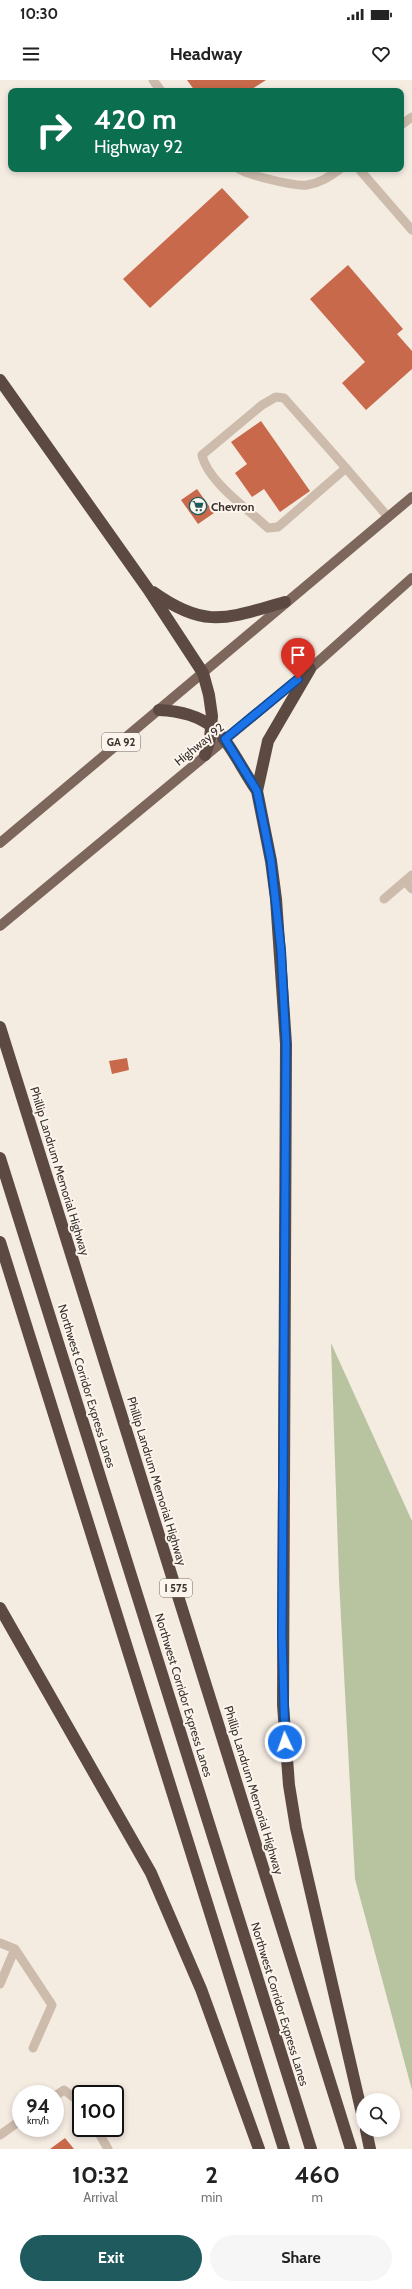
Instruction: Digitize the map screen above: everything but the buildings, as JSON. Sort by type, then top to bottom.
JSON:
[{"type":"highway","points":[[0,380],[148,589],[203,673],[209,695],[212,725],[205,755]]},
{"type":"highway","points":[[148,589],[173,607],[203,618],[220,618],[238,615],[285,602]]},
{"type":"highway","points":[[257,791],[263,758],[268,741],[310,669]]},
{"type":"highway","points":[[159,710],[180,711],[198,716],[212,725],[225,739],[257,791],[271,861],[276,899],[285,1022],[282,1628],[285,1742],[290,1785],[302,1855],[357,2093]]},
{"type":"highway","name":"Phillip Landrum Memorial Highway","points":[[0,1026],[351,2149]]},
{"type":"highway","name":"Northwest Corridor Express Lanes","points":[[0,1158],[311,2149]]},
{"type":"highway","points":[[0,1242],[284,2149]]},
{"type":"highway","points":[[0,1608],[151,1873],[201,1989],[259,2149]]},
{"type":"highway","points":[[367,2137],[370,2149]]},
{"type":"main road","name":"GA 92","points":[[0,843],[203,673],[285,602],[412,497]]},
{"type":"main road","name":"Highway 92","points":[[0,926],[310,669],[412,578]]},
{"type":"lane","points":[[244,172],[247,174],[305,186],[323,181],[336,172]]},
{"type":"lane","points":[[362,172],[412,230]]},
{"type":"lane","points":[[346,468],[278,527],[268,528],[211,475],[203,462],[202,455],[262,405],[276,397],[284,398],[346,468],[388,517]]},
{"type":"lane","points":[[384,899],[408,878],[412,889]]},
{"type":"lane","points":[[0,1943],[15,1949],[52,2005],[33,2048]]},
{"type":"lane","points":[[0,1984],[15,1949]]},
{"type":"lane","points":[[64,2090],[72,2096]]},
{"type":"lane","points":[[0,2135],[12,2126]]},
{"type":"lane","points":[[101,2137],[108,2149]]},
{"type":"green space","points":[[331,1343],[412,1521],[412,2090],[355,1879],[339,1580]]},
{"type":"place","name":"Chevron","points":[[198,506]]},
{"type":"route","points":[[285,1742],[282,1636],[286,1044],[282,964],[271,861],[257,791],[241,768],[225,739],[298,679]]}]
